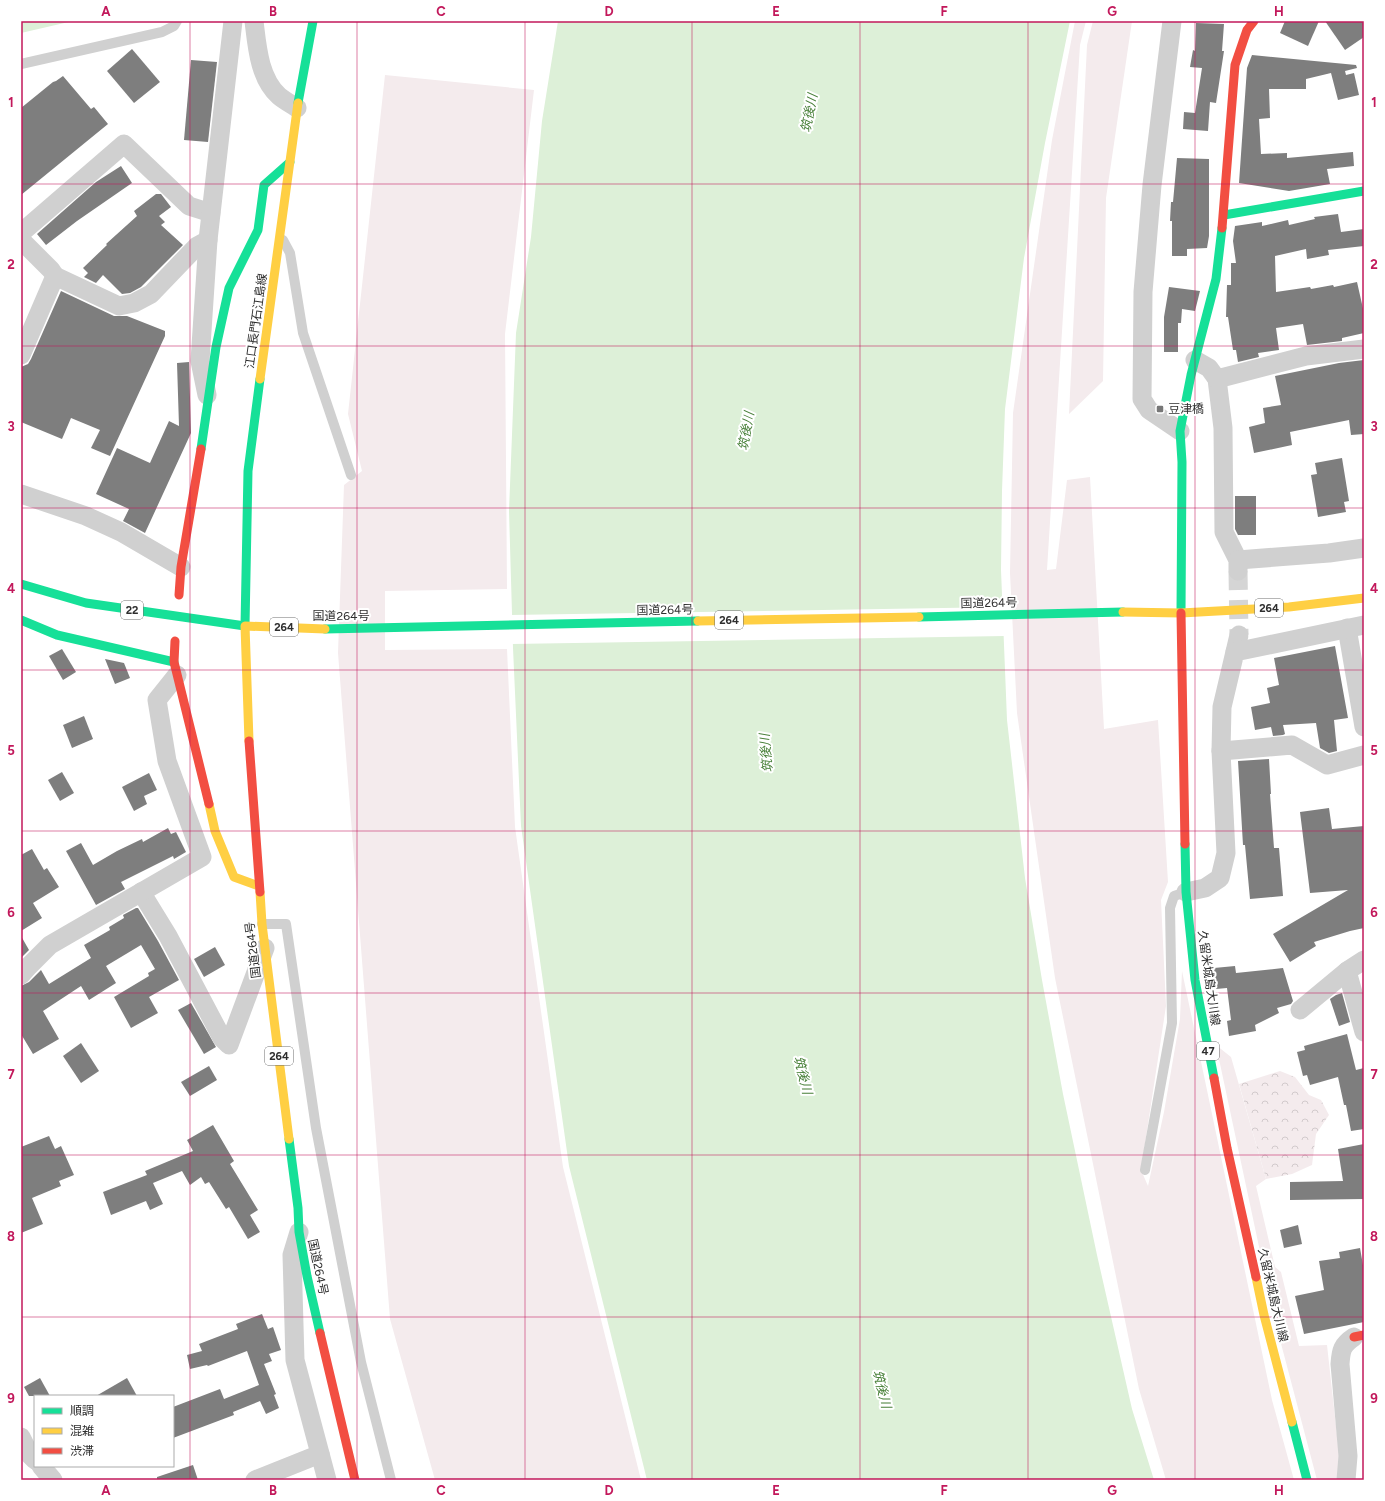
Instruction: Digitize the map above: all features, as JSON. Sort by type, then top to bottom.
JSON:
[{"type":"main road","name":"江口長門石江島線","points":[[245,626],[248,471],[297,108],[313,21]]},
{"type":"main road","name":"久留米城島大川線","points":[[1254,21],[1247,30],[1235,64],[1224,215],[1216,279],[1195,360],[1180,431],[1182,462],[1181,613],[1186,892],[1195,980],[1227,1148],[1264,1315],[1307,1480]]},
{"type":"main road","points":[[180,595],[181,567],[209,401],[216,347],[229,288],[258,230],[264,186],[290,162]]},
{"type":"main road","points":[[1224,215],[1364,192]]},
{"type":"main road","name":"22","points":[[21,584],[86,604],[245,626]]},
{"type":"main road","name":"264","points":[[1181,613],[1289,607],[1361,598]]},
{"type":"main road","name":"国道264号","points":[[355,1480],[309,1284],[299,1232],[298,1208],[262,924],[250,756],[245,626],[323,629],[1136,612],[1181,613]]},
{"type":"main road","points":[[21,620],[57,634],[176,668]]},
{"type":"main road","points":[[174,641],[176,668],[215,831],[234,877],[259,886]]},
{"type":"street","points":[[209,401],[200,361],[208,240],[233,21]]},
{"type":"street","points":[[254,21],[258,57],[266,78],[278,95],[297,108]]},
{"type":"street","points":[[1172,21],[1152,184],[1143,292],[1142,399],[1149,410],[1180,431]]},
{"type":"street","points":[[21,233],[124,144],[189,206],[211,213]]},
{"type":"street","points":[[21,240],[51,270],[55,276],[119,306],[134,304],[151,294],[197,246],[208,240]]},
{"type":"street","points":[[21,355],[55,276]]},
{"type":"street","points":[[1218,379],[1306,356],[1364,349]]},
{"type":"street","points":[[1195,360],[1209,368],[1218,379],[1223,428],[1224,532],[1238,565],[1364,548]]},
{"type":"street","points":[[21,494],[86,516],[121,532],[181,567]]},
{"type":"street","points":[[1186,892],[1205,888],[1220,878],[1226,854],[1221,751],[1222,707],[1237,643],[1356,627],[1364,727]]},
{"type":"street","points":[[21,975],[28,966],[50,945],[202,857],[167,761],[157,700],[176,668]]},
{"type":"street","points":[[1221,751],[1292,745],[1327,765],[1364,755]]},
{"type":"street","points":[[141,892],[168,936],[222,1038],[229,1045],[265,948]]},
{"type":"street","points":[[1300,1010],[1347,971],[1364,960]]},
{"type":"street","points":[[1347,971],[1364,1032]]},
{"type":"street","points":[[299,1232],[292,1255],[295,1360],[327,1480]]},
{"type":"street","points":[[1346,1480],[1348,1456],[1340,1364],[1341,1351],[1346,1343],[1359,1336]]},
{"type":"street","points":[[21,1438],[30,1455],[34,1459]]},
{"type":"street","points":[[255,1480],[320,1454]]},
{"type":"street","points":[[42,1467],[54,1480]]},
{"type":"lane","points":[[21,64],[162,32],[174,26],[177,21]]},
{"type":"lane","points":[[280,232],[290,253],[303,333],[351,475]]},
{"type":"lane","points":[[1145,1170],[1172,1022],[1170,908],[1174,896],[1186,892]]},
{"type":"lane","points":[[262,924],[286,924],[315,1120],[360,1362],[391,1480]]},
{"type":"green space","points":[[1075,21],[1086,21],[1080,45],[1047,570],[1056,569],[1067,480],[1090,477],[1104,729],[1158,720],[1168,882],[1161,900],[1166,1006],[1141,1170],[1148,1186],[1164,1112],[1180,1019],[1182,971],[1272,1400],[1294,1480],[1166,1480],[1139,1389],[1055,978],[1017,713],[1010,573],[1013,413],[1052,140]]},
{"type":"green space","points":[[1093,21],[1132,21],[1106,198],[1103,381],[1069,414],[1087,45]]},
{"type":"green space","points":[[385,75],[534,90],[505,334],[507,589],[385,591],[385,650],[507,649],[515,827],[563,1167],[641,1480],[435,1480],[390,1319],[338,653],[344,485],[362,471],[348,414]]},
{"type":"green space","points":[[1216,1045],[1231,1057],[1266,1179],[1256,1186],[1275,1267],[1281,1272],[1299,1346],[1327,1345],[1341,1471],[1336,1480],[1317,1480],[1274,1317]]},
{"type":"green space","points":[[1280,1071],[1295,1077],[1309,1095],[1321,1100],[1329,1115],[1316,1134],[1312,1165],[1292,1174],[1266,1179],[1239,1084]]},
{"type":"water","points":[[21,21],[73,21],[21,33]]},
{"type":"water","name":"筑後川","points":[[558,21],[1070,21],[1045,143],[1024,258],[1005,409],[1001,570],[1007,720],[1025,878],[1063,1094],[1097,1255],[1132,1409],[1154,1480],[647,1480],[569,1166],[521,826],[513,648],[509,511],[516,333],[531,237],[542,121]]},
{"type":"pier","points":[[1004,607],[1005,636],[511,644],[510,615]]},
{"type":"building","points":[[1285,21],[1319,21],[1308,46],[1280,33]]},
{"type":"building","points":[[1325,21],[1364,21],[1364,37],[1345,50]]},
{"type":"building","points":[[1196,23],[1224,24],[1222,51],[1224,51],[1216,103],[1210,102],[1208,131],[1183,129],[1184,112],[1195,113],[1202,68],[1190,67],[1193,50],[1195,51]]},
{"type":"building","points":[[132,49],[160,82],[134,103],[107,71]]},
{"type":"building","points":[[1252,55],[1356,65],[1357,68],[1345,71],[1346,75],[1354,73],[1359,95],[1338,100],[1331,73],[1306,79],[1306,89],[1269,89],[1270,118],[1259,119],[1261,154],[1287,153],[1287,158],[1353,152],[1354,166],[1327,169],[1330,184],[1289,191],[1239,183],[1247,68]]},
{"type":"building","points":[[191,60],[217,62],[208,142],[184,140]]},
{"type":"building","points":[[63,76],[91,109],[94,107],[108,124],[21,195],[21,108],[53,82]]},
{"type":"building","points":[[1177,158],[1209,159],[1209,236],[1207,248],[1187,249],[1187,256],[1172,256],[1172,221],[1170,221]]},
{"type":"building","points":[[121,166],[132,183],[77,221],[46,245],[37,234],[96,182]]},
{"type":"building","points":[[156,194],[161,194],[171,207],[159,216],[165,222],[161,225],[183,245],[141,287],[130,293],[122,294],[103,275],[96,283],[84,277],[88,273],[83,268],[107,245],[106,244],[137,216],[134,211]]},
{"type":"building","points":[[1338,214],[1341,232],[1364,229],[1364,246],[1328,250],[1329,255],[1307,259],[1306,249],[1275,256],[1276,292],[1310,287],[1311,289],[1333,285],[1334,287],[1357,282],[1364,313],[1364,333],[1342,338],[1342,341],[1307,345],[1303,324],[1276,328],[1279,350],[1258,353],[1259,357],[1238,362],[1236,350],[1233,350],[1228,317],[1226,317],[1227,285],[1231,285],[1231,263],[1236,263],[1233,241],[1235,226],[1262,222],[1262,226],[1288,220],[1289,225],[1315,219],[1314,217]]},
{"type":"building","points":[[1169,287],[1200,291],[1195,311],[1182,309],[1181,323],[1178,323],[1178,352],[1164,352],[1164,317]]},
{"type":"building","points":[[61,291],[114,316],[127,316],[165,331],[165,336],[110,456],[91,448],[100,430],[71,418],[62,439],[21,422],[21,367],[28,364],[31,359]]},
{"type":"building","points":[[1364,360],[1364,434],[1351,435],[1349,420],[1290,432],[1292,445],[1254,453],[1249,427],[1265,423],[1263,408],[1281,405],[1275,376],[1339,363]]},
{"type":"building","points":[[189,362],[191,433],[145,533],[123,521],[129,509],[96,494],[117,448],[150,463],[169,421],[179,426],[177,363]]},
{"type":"building","points":[[1342,458],[1349,501],[1344,502],[1346,512],[1318,517],[1311,475],[1317,474],[1315,463]]},
{"type":"building","points":[[1235,496],[1256,496],[1256,535],[1238,535],[1235,529]]},
{"type":"building","points":[[1335,646],[1348,718],[1334,720],[1337,751],[1329,753],[1320,748],[1316,723],[1283,725],[1285,734],[1283,735],[1273,736],[1271,727],[1255,730],[1251,707],[1270,703],[1267,688],[1279,685],[1274,658]]},
{"type":"building","points":[[62,649],[76,672],[63,680],[49,656]]},
{"type":"building","points":[[105,659],[124,663],[130,678],[115,684]]},
{"type":"building","points":[[84,716],[93,739],[72,748],[63,725]]},
{"type":"building","points":[[1269,759],[1274,848],[1279,848],[1283,896],[1250,899],[1245,845],[1243,845],[1238,761]]},
{"type":"building","points":[[62,772],[74,793],[60,801],[48,780]]},
{"type":"building","points":[[149,773],[157,790],[144,796],[147,804],[134,811],[122,787]]},
{"type":"building","points":[[1329,808],[1332,829],[1364,826],[1364,928],[1314,942],[1316,946],[1290,962],[1273,934],[1348,890],[1310,893],[1300,812]]},
{"type":"building","points":[[168,828],[171,834],[176,832],[186,852],[174,859],[173,856],[121,882],[125,889],[96,905],[66,851],[81,843],[93,865],[117,851],[142,839],[143,842]]},
{"type":"building","points":[[32,849],[44,870],[47,868],[59,887],[33,903],[42,918],[21,931],[21,855]]},
{"type":"building","points":[[138,908],[158,941],[179,980],[149,997],[158,1013],[131,1028],[114,997],[149,976],[148,973],[155,969],[141,945],[106,966],[116,983],[89,1000],[81,986],[43,1011],[59,1039],[33,1054],[21,1034],[21,986],[29,982],[41,970],[49,984],[91,958],[84,945],[110,930],[109,927],[124,918],[123,915]]},
{"type":"building","points":[[21,936],[29,950],[21,958]]},
{"type":"building","points":[[215,947],[225,965],[204,977],[194,959]]},
{"type":"building","points":[[1235,966],[1236,973],[1283,968],[1293,1001],[1291,1004],[1277,1008],[1279,1013],[1255,1025],[1256,1031],[1229,1036],[1227,1021],[1231,1020],[1227,988],[1216,989],[1214,968]]},
{"type":"building","points":[[1342,993],[1350,1022],[1339,1026],[1330,999]]},
{"type":"building","points":[[191,1003],[216,1047],[204,1054],[178,1010]]},
{"type":"building","points":[[1347,1034],[1356,1070],[1364,1068],[1364,1129],[1351,1131],[1346,1105],[1344,1105],[1338,1077],[1310,1085],[1307,1075],[1303,1076],[1297,1052],[1305,1050],[1304,1046]]},
{"type":"building","points":[[81,1043],[99,1071],[81,1083],[63,1056]]},
{"type":"building","points":[[209,1066],[217,1080],[190,1096],[181,1082]]},
{"type":"building","points":[[213,1125],[234,1161],[230,1164],[258,1210],[250,1215],[260,1232],[248,1239],[229,1207],[226,1209],[209,1182],[205,1184],[201,1177],[190,1185],[182,1171],[153,1183],[163,1204],[150,1210],[146,1201],[111,1215],[103,1192],[147,1175],[145,1171],[193,1151],[187,1140]]},
{"type":"building","points":[[49,1136],[55,1149],[61,1146],[74,1175],[59,1181],[61,1186],[32,1198],[43,1224],[21,1233],[21,1147]]},
{"type":"building","points":[[1364,1144],[1364,1199],[1290,1200],[1290,1182],[1343,1181],[1338,1149]]},
{"type":"building","points":[[1298,1225],[1302,1244],[1284,1248],[1280,1230]]},
{"type":"building","points":[[1360,1248],[1364,1271],[1364,1322],[1304,1334],[1295,1296],[1324,1290],[1319,1261],[1340,1258],[1339,1252]]},
{"type":"building","points":[[262,1314],[268,1329],[273,1327],[281,1350],[269,1354],[272,1361],[264,1364],[276,1394],[274,1395],[279,1408],[266,1414],[260,1401],[233,1412],[234,1415],[174,1438],[174,1407],[220,1389],[224,1399],[259,1385],[247,1351],[208,1366],[190,1369],[187,1355],[202,1351],[199,1344],[238,1329],[236,1324]]},
{"type":"building","points":[[40,1378],[49,1395],[29,1396],[24,1387]]},
{"type":"building","points":[[127,1378],[136,1395],[98,1395]]},
{"type":"building","points":[[193,1465],[198,1480],[157,1480],[157,1477]]},
{"type":"tunnel","points":[[1238,571],[1239,635]]},
{"type":"traffic: fast","points":[[298,103],[313,21]]},
{"type":"traffic: fast","points":[[201,449],[216,347],[229,288],[258,230],[264,185],[290,162]]},
{"type":"traffic: fast","points":[[1224,215],[1364,191]]},
{"type":"traffic: fast","points":[[1181,613],[1182,462],[1180,431],[1191,375],[1216,279],[1222,228]]},
{"type":"traffic: fast","points":[[245,626],[248,471],[260,379]]},
{"type":"traffic: fast","points":[[21,584],[86,603],[245,626]]},
{"type":"traffic: fast","points":[[919,617],[1123,612]]},
{"type":"traffic: fast","points":[[21,620],[57,635],[174,662]]},
{"type":"traffic: fast","points":[[325,629],[698,621]]},
{"type":"traffic: fast","points":[[1185,844],[1186,892],[1195,980],[1214,1078]]},
{"type":"traffic: fast","points":[[289,1139],[298,1208],[299,1232],[320,1333]]},
{"type":"traffic: fast","points":[[1292,1422],[1307,1480]]},
{"type":"traffic: slow","points":[[260,379],[298,103]]},
{"type":"traffic: slow","points":[[1123,612],[1181,613],[1289,607],[1364,598]]},
{"type":"traffic: slow","points":[[698,621],[919,617]]},
{"type":"traffic: slow","points":[[249,741],[245,626],[325,629]]},
{"type":"traffic: slow","points":[[209,804],[215,831],[234,877],[259,886]]},
{"type":"traffic: slow","points":[[260,892],[262,924],[289,1139]]},
{"type":"traffic: slow","points":[[1256,1277],[1264,1315],[1292,1422]]},
{"type":"traffic: jam","points":[[1222,228],[1235,65],[1247,30],[1254,21]]},
{"type":"traffic: jam","points":[[179,595],[181,567],[201,449]]},
{"type":"traffic: jam","points":[[1181,613],[1185,844]]},
{"type":"traffic: jam","points":[[175,641],[174,662],[209,804]]},
{"type":"traffic: jam","points":[[249,741],[260,892]]},
{"type":"traffic: jam","points":[[1214,1078],[1227,1148],[1256,1277]]},
{"type":"traffic: jam","points":[[320,1333],[355,1480]]},
{"type":"traffic: jam","points":[[1354,1337],[1364,1335]]},
{"type":"place","name":"豆津橋","points":[[1160,409]]}]
